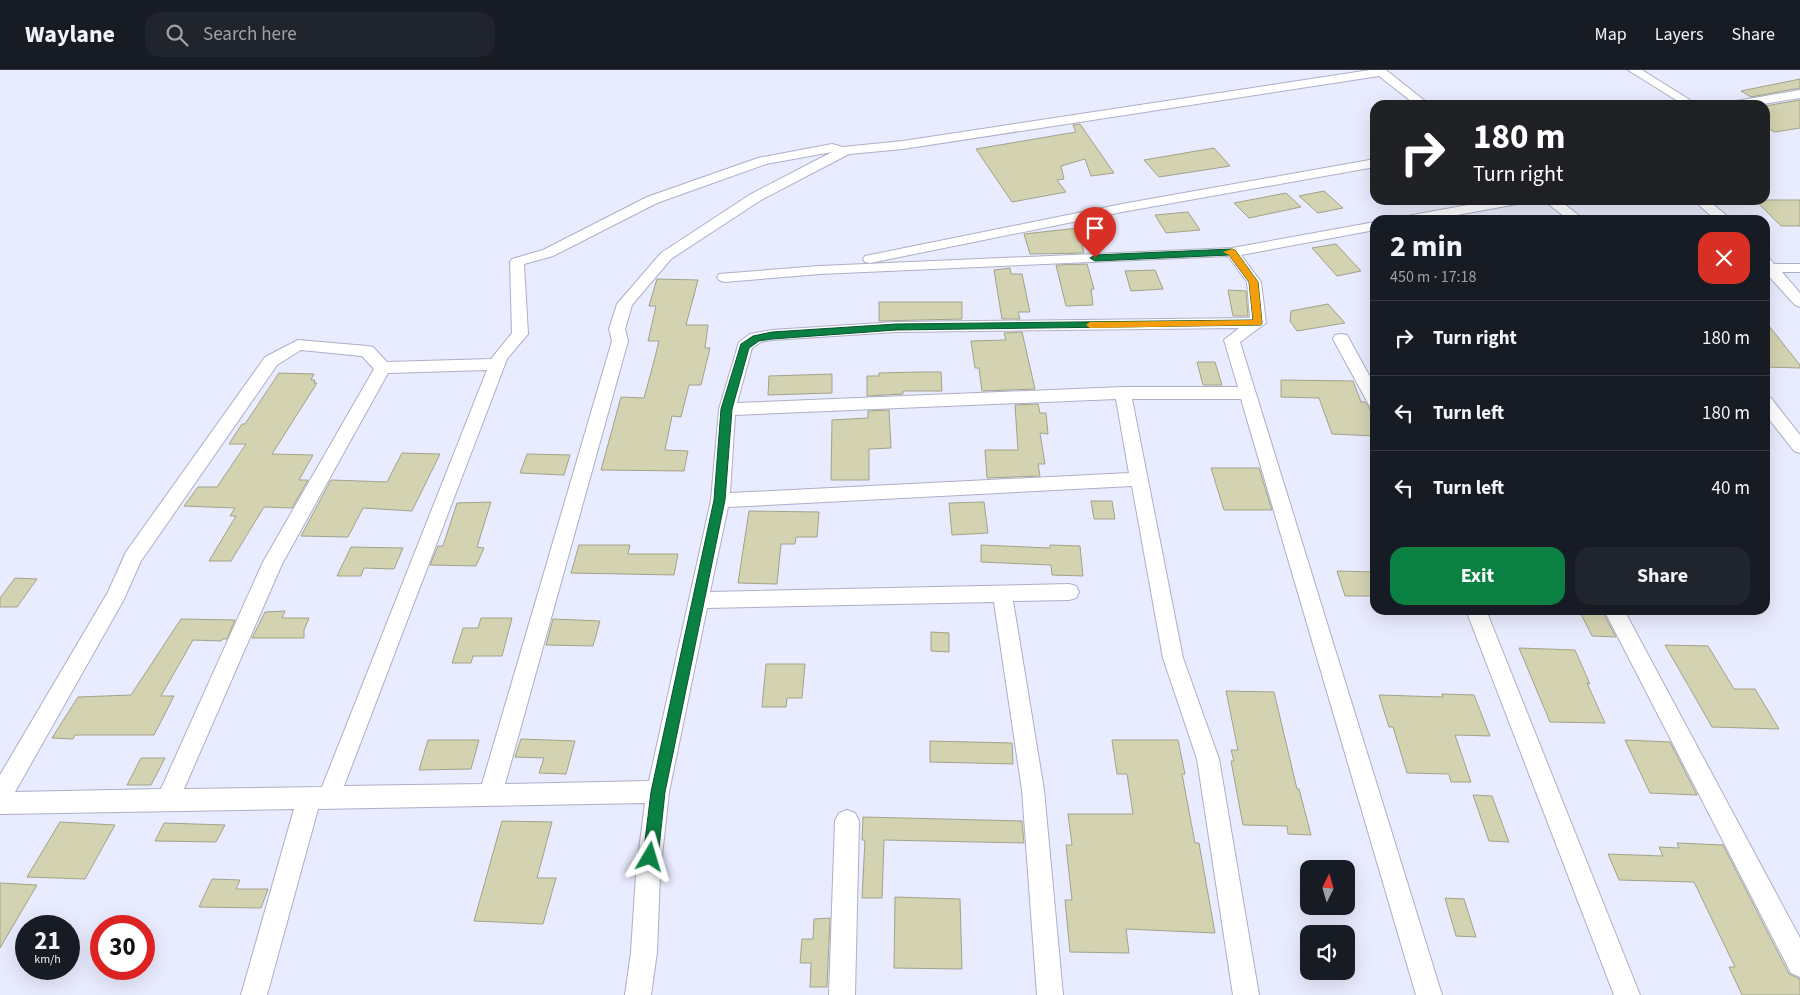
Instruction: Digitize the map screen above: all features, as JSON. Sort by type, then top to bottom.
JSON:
[{"type":"street","points":[[1634,70],[1684,100]]},
{"type":"street","points":[[254,995],[319,798],[397,618],[500,357],[520,334],[517,262],[548,253],[652,200],[763,161],[832,148],[846,150],[902,145],[1380,71],[1418,100]]},
{"type":"street","points":[[1765,100],[1800,94]]},
{"type":"street","points":[[491,794],[620,341],[617,329],[625,304],[666,256],[756,197],[846,150]]},
{"type":"street","points":[[820,270],[1008,228],[1186,194],[1370,164]]},
{"type":"street","points":[[1435,215],[1490,205]]},
{"type":"street","points":[[1557,205],[1571,215]]},
{"type":"street","points":[[1706,205],[1719,215]]},
{"type":"street","points":[[724,277],[820,270],[1232,252],[1370,227]]},
{"type":"street","points":[[1232,252],[1254,282],[1258,323]]},
{"type":"street","points":[[1770,266],[1800,268]]},
{"type":"street","points":[[1770,269],[1800,302]]},
{"type":"street","points":[[1258,323],[1232,340],[1429,995]]},
{"type":"street","points":[[638,995],[644,952],[648,874],[658,792],[720,500],[726,409],[745,346],[756,338],[896,327],[1258,323]]},
{"type":"street","points":[[1341,339],[1370,392]]},
{"type":"street","points":[[0,796],[116,595],[133,557],[271,361],[298,345],[367,351],[383,368],[497,364]]},
{"type":"street","points":[[168,800],[272,562],[383,368]]},
{"type":"street","points":[[726,409],[1123,393],[1249,393]]},
{"type":"street","points":[[1123,393],[1172,658],[1208,759],[1246,995]]},
{"type":"street","points":[[1770,408],[1800,447]]},
{"type":"street","points":[[720,500],[1139,479]]},
{"type":"street","points":[[1002,592],[1033,790],[1050,995]]},
{"type":"street","points":[[699,600],[1069,592]]},
{"type":"street","points":[[1478,615],[1627,995]]},
{"type":"street","points":[[1617,615],[1800,964]]},
{"type":"street","points":[[0,803],[658,792]]},
{"type":"street","points":[[842,995],[847,820]]},
{"type":"building","points":[[1800,79],[1800,88],[1751,97],[1741,91]]},
{"type":"building","points":[[1800,100],[1800,128],[1775,132],[1770,130],[1770,105]]},
{"type":"building","points":[[1080,124],[1114,173],[1091,176],[1085,159],[1061,166],[1064,179],[1057,180],[1066,192],[1012,202],[976,149],[1076,132],[1073,125]]},
{"type":"building","points":[[1214,148],[1230,166],[1159,177],[1144,160]]},
{"type":"building","points":[[1324,191],[1343,208],[1318,213],[1299,196]]},
{"type":"building","points":[[1286,193],[1301,207],[1249,218],[1234,203]]},
{"type":"building","points":[[1770,200],[1800,200],[1800,226],[1781,226],[1760,205],[1770,205]]},
{"type":"building","points":[[1188,212],[1200,230],[1166,233],[1155,215]]},
{"type":"building","points":[[1078,228],[1084,253],[1030,254],[1024,234]]},
{"type":"building","points":[[1336,244],[1361,271],[1337,276],[1312,248]]},
{"type":"building","points":[[1087,264],[1094,289],[1091,289],[1093,305],[1066,306],[1056,265]]},
{"type":"building","points":[[1010,268],[1011,274],[1022,274],[1030,312],[1018,312],[1020,319],[1002,319],[994,270]]},
{"type":"building","points":[[1155,270],[1163,289],[1131,291],[1125,271]]},
{"type":"building","points":[[657,279],[698,280],[686,325],[708,325],[705,348],[710,348],[701,385],[689,385],[681,417],[672,416],[665,450],[688,451],[684,471],[601,470],[621,397],[644,398],[659,341],[648,341],[656,306],[649,306]]},
{"type":"building","points":[[1228,290],[1246,291],[1248,316],[1233,316]]},
{"type":"building","points":[[879,302],[962,302],[962,319],[879,321]]},
{"type":"building","points":[[1328,304],[1345,323],[1297,331],[1290,321],[1291,311]]},
{"type":"building","points":[[1770,327],[1800,365],[1800,368],[1770,367]]},
{"type":"building","points":[[1022,332],[1035,389],[982,391],[979,368],[975,368],[971,341],[1006,340],[1004,333]]},
{"type":"building","points":[[1197,362],[1215,362],[1222,385],[1203,385]]},
{"type":"building","points":[[941,372],[942,391],[903,391],[903,394],[867,396],[867,376],[879,376],[879,373]]},
{"type":"building","points":[[279,373],[314,374],[311,380],[315,380],[314,383],[317,383],[272,454],[313,455],[299,480],[308,480],[292,508],[264,507],[231,561],[209,561],[236,516],[230,516],[235,508],[184,506],[198,487],[217,487],[246,444],[229,444],[242,424],[245,424]]},
{"type":"building","points":[[832,374],[832,393],[768,395],[769,376]]},
{"type":"building","points":[[1281,380],[1353,381],[1361,402],[1365,402],[1370,410],[1370,436],[1332,434],[1319,398],[1281,397]]},
{"type":"building","points":[[1038,404],[1040,413],[1046,413],[1048,434],[1040,433],[1045,464],[1038,464],[1040,476],[987,478],[985,450],[1018,450],[1015,405]]},
{"type":"building","points":[[889,410],[891,448],[869,449],[869,480],[831,480],[832,420],[868,418],[868,411]]},
{"type":"building","points":[[402,453],[440,454],[412,511],[363,508],[348,537],[301,536],[331,480],[387,482]]},
{"type":"building","points":[[527,454],[570,455],[564,475],[520,473]]},
{"type":"building","points":[[1211,468],[1259,468],[1272,510],[1224,510]]},
{"type":"building","points":[[1091,501],[1112,501],[1115,519],[1094,519]]},
{"type":"building","points":[[491,502],[477,547],[484,548],[476,566],[430,565],[438,546],[443,546],[457,503]]},
{"type":"building","points":[[984,502],[988,533],[952,535],[949,503]]},
{"type":"building","points":[[749,511],[819,512],[817,537],[796,537],[795,544],[781,544],[777,584],[738,583]]},
{"type":"building","points":[[579,545],[630,545],[628,554],[678,554],[674,575],[571,573]]},
{"type":"building","points":[[981,545],[1050,548],[1050,545],[1080,546],[1083,576],[1052,575],[1051,565],[981,562]]},
{"type":"building","points":[[351,547],[403,548],[394,569],[364,568],[361,576],[337,576]]},
{"type":"building","points":[[1337,571],[1370,572],[1370,596],[1345,596]]},
{"type":"building","points":[[15,578],[37,579],[17,607],[0,607],[0,598]]},
{"type":"building","points":[[285,611],[282,618],[309,618],[304,630],[304,638],[252,638],[265,612]]},
{"type":"building","points":[[1582,615],[1604,615],[1616,637],[1592,636]]},
{"type":"building","points":[[481,618],[512,618],[502,656],[473,656],[471,663],[452,663],[463,628],[478,628]]},
{"type":"building","points":[[181,619],[235,620],[227,639],[222,639],[221,641],[193,640],[161,696],[174,696],[154,735],[75,735],[73,739],[52,738],[78,697],[131,695]]},
{"type":"building","points":[[553,619],[600,621],[593,646],[546,645]]},
{"type":"building","points":[[931,632],[949,633],[949,652],[931,651]]},
{"type":"building","points":[[1665,645],[1708,646],[1734,689],[1755,689],[1779,729],[1712,727]]},
{"type":"building","points":[[1519,648],[1575,650],[1605,723],[1550,722]]},
{"type":"building","points":[[766,664],[805,664],[802,698],[787,698],[786,707],[762,707]]},
{"type":"building","points":[[1226,691],[1274,692],[1297,789],[1299,789],[1311,835],[1288,834],[1287,826],[1243,825],[1231,761],[1234,761],[1231,750],[1238,750]]},
{"type":"building","points":[[1442,694],[1474,695],[1490,736],[1455,735],[1471,782],[1451,782],[1449,774],[1407,773],[1393,727],[1389,727],[1379,695],[1443,697]]},
{"type":"building","points":[[521,739],[575,741],[566,774],[539,773],[544,758],[515,757]]},
{"type":"building","points":[[428,740],[479,740],[471,769],[419,770]]},
{"type":"building","points":[[1112,740],[1178,740],[1185,774],[1182,774],[1195,843],[1199,843],[1215,933],[1126,929],[1129,953],[1070,952],[1065,900],[1072,900],[1066,845],[1072,845],[1068,814],[1133,814],[1127,774],[1117,774]]},
{"type":"building","points":[[1625,740],[1670,742],[1697,795],[1650,793]]},
{"type":"building","points":[[930,741],[1012,743],[1013,764],[930,762]]},
{"type":"building","points":[[141,758],[165,758],[151,785],[127,785]]},
{"type":"building","points":[[1473,795],[1492,796],[1509,842],[1489,841]]},
{"type":"building","points":[[863,817],[1022,821],[1024,843],[884,840],[882,898],[862,898],[865,840],[862,840]]},
{"type":"building","points":[[502,821],[552,822],[537,878],[556,878],[543,924],[474,921]]},
{"type":"building","points":[[60,822],[115,825],[85,879],[27,877]]},
{"type":"building","points":[[164,823],[225,825],[216,842],[155,841]]},
{"type":"building","points":[[1677,843],[1723,845],[1789,974],[1800,979],[1800,995],[1742,995],[1729,967],[1735,967],[1694,882],[1619,880],[1608,854],[1663,856],[1659,847],[1679,848]]},
{"type":"building","points":[[212,879],[240,880],[236,889],[268,889],[261,908],[199,907]]},
{"type":"building","points":[[0,883],[37,885],[19,915],[15,915],[15,922],[0,948]]},
{"type":"building","points":[[895,897],[960,899],[962,969],[894,968]]},
{"type":"building","points":[[1445,898],[1464,899],[1476,937],[1456,936]]},
{"type":"building","points":[[830,918],[827,987],[810,987],[811,963],[800,963],[802,939],[813,939],[814,919]]},
{"type":"slow traffic","points":[[1090,325],[1258,323],[1254,282],[1232,252],[1227,252]]},
{"type":"route","points":[[650,857],[658,792],[720,500],[726,409],[745,346],[756,338],[896,327],[1258,323],[1254,282],[1232,252],[1095,258]]}]
